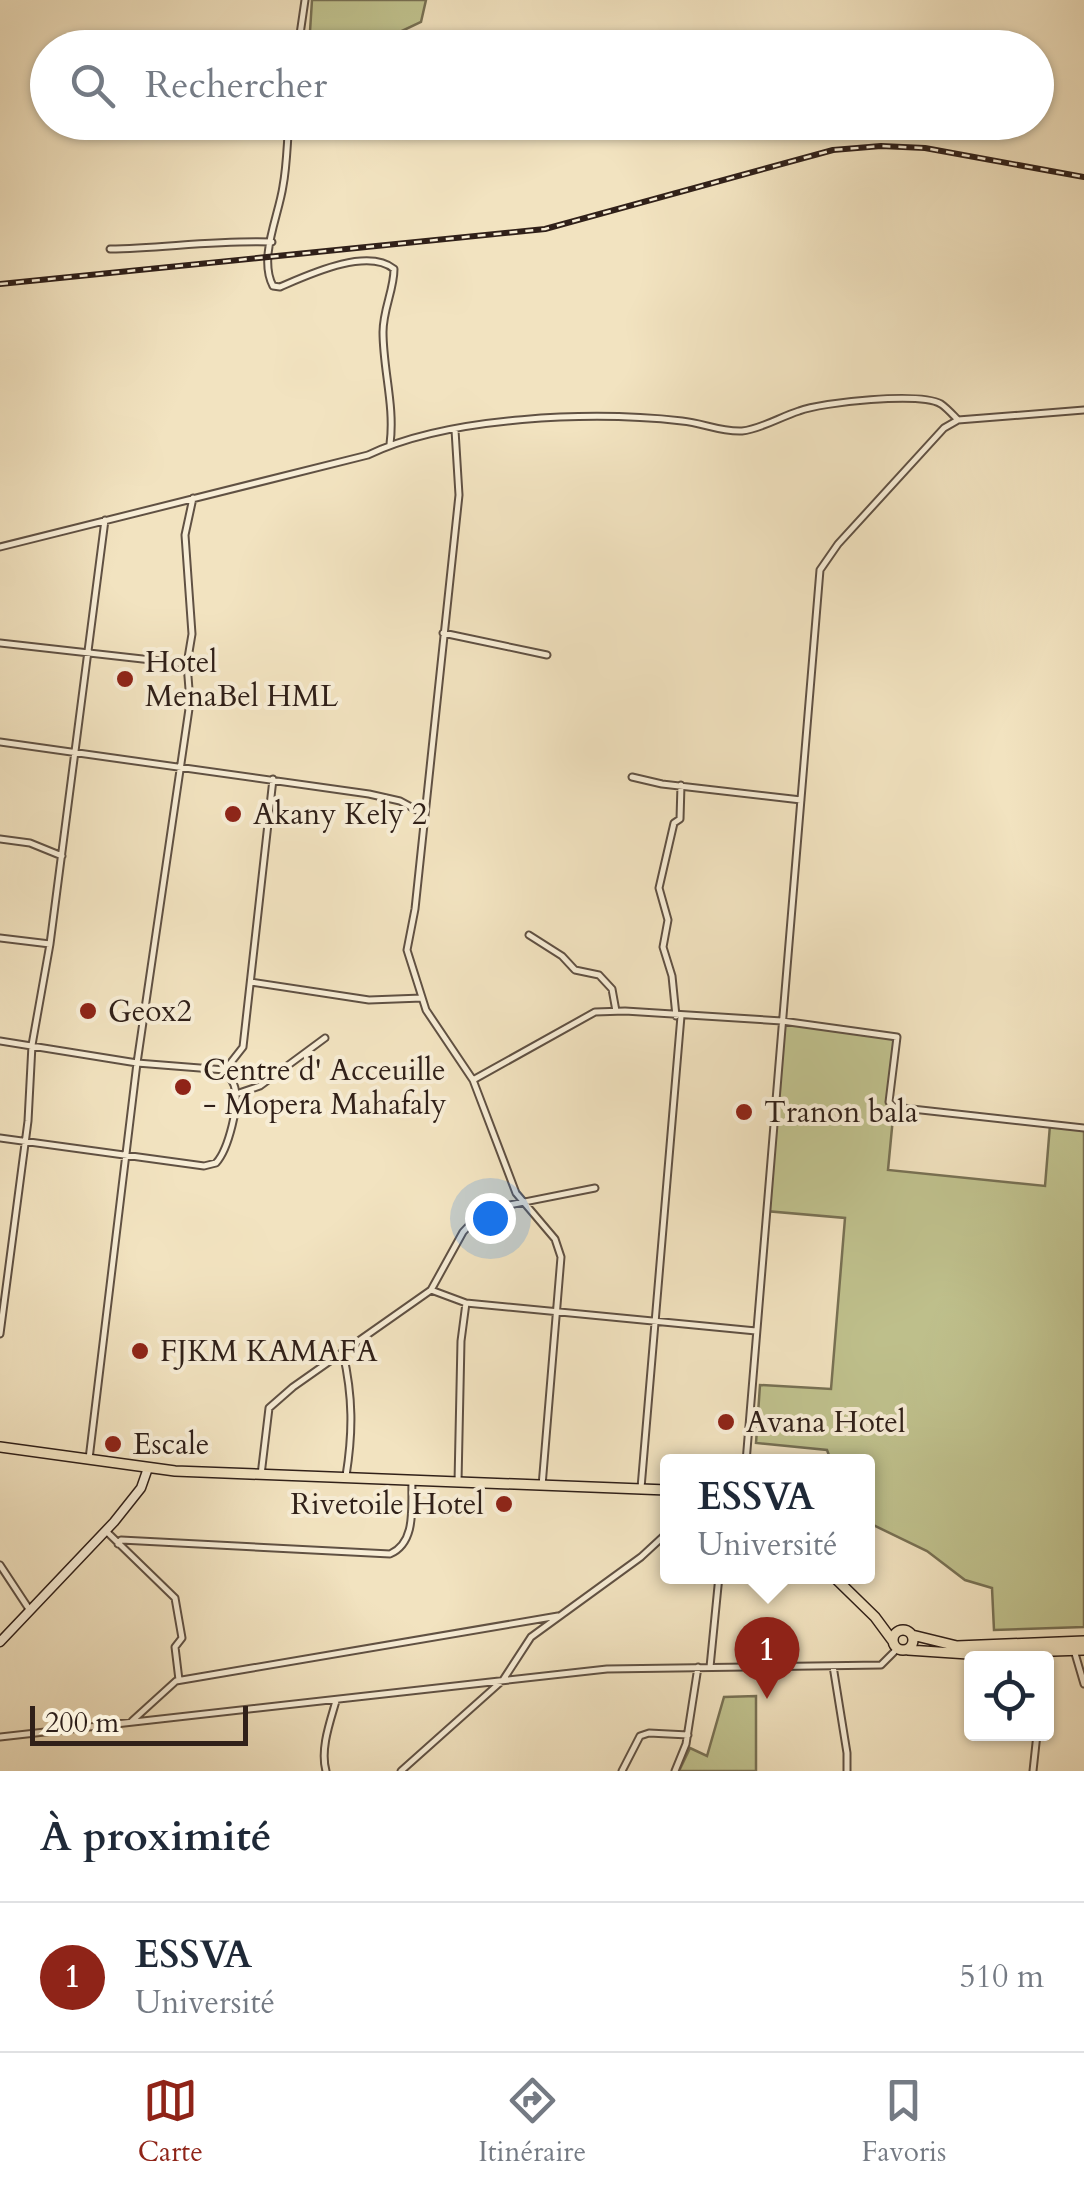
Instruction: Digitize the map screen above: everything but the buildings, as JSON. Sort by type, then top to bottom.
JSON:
[{"type":"main road","points":[[0,1446],[148,1468],[261,1476],[660,1489]]},
{"type":"main road","points":[[841,1584],[899,1646],[964,1654]]},
{"type":"main road","points":[[875,1617],[912,1635],[967,1646],[1084,1642]]},
{"type":"main road","points":[[899,1646],[900,1630]]},
{"type":"main road","points":[[899,1646],[913,1642],[912,1635]]},
{"type":"main road","points":[[1054,1652],[1079,1650]]},
{"type":"street","points":[[301,30],[305,0]]},
{"type":"street","points":[[288,140],[268,278],[273,286],[280,287],[325,268],[366,261],[386,262],[394,268],[383,333],[393,426],[390,444]]},
{"type":"street","points":[[110,249],[272,242]]},
{"type":"street","points":[[0,547],[368,455],[390,444],[520,419],[686,421],[713,430],[744,431],[803,409],[907,397],[940,403],[958,420]]},
{"type":"street","points":[[747,1454],[820,570],[838,544],[944,428],[958,420],[1084,410]]},
{"type":"street","points":[[455,430],[460,495],[407,950],[426,1010],[473,1080],[516,1193],[555,1239],[561,1257],[542,1486]]},
{"type":"street","points":[[89,1460],[137,1063],[190,702],[187,664],[192,634],[186,535],[193,498]]},
{"type":"street","points":[[0,1333],[32,1045],[50,944],[105,520]]},
{"type":"street","points":[[442,633],[547,655]]},
{"type":"street","points":[[0,643],[187,664]]},
{"type":"street","points":[[0,742],[400,801],[424,814]]},
{"type":"street","points":[[632,777],[801,800]]},
{"type":"street","points":[[225,1070],[243,1046],[273,780]]},
{"type":"street","points":[[640,1488],[673,1134],[678,1016],[663,947],[668,920],[659,888],[674,824],[680,818],[681,785]]},
{"type":"street","points":[[0,839],[30,843],[62,856]]},
{"type":"street","points":[[529,935],[562,956],[575,970],[598,975],[612,989],[616,1011]]},
{"type":"street","points":[[0,938],[50,944]]},
{"type":"street","points":[[251,982],[369,1000],[422,998]]},
{"type":"street","points":[[473,1080],[595,1012],[782,1021],[897,1038],[889,1102],[894,1107],[1084,1128]]},
{"type":"street","points":[[236,1094],[260,1086],[326,1038]]},
{"type":"street","points":[[0,1041],[137,1063],[225,1070]]},
{"type":"street","points":[[0,1138],[204,1166],[216,1162],[226,1146],[236,1094],[225,1070]]},
{"type":"street","points":[[261,1476],[270,1408],[293,1387],[431,1290],[462,1232],[477,1217],[524,1200],[596,1188]]},
{"type":"street","points":[[0,1232],[13,1234]]},
{"type":"street","points":[[431,1290],[466,1303],[756,1331]]},
{"type":"street","points":[[458,1482],[460,1341],[466,1303]]},
{"type":"street","points":[[342,1352],[352,1396],[353,1432],[345,1478]]},
{"type":"street","points":[[0,1642],[106,1531],[141,1488],[148,1468]]},
{"type":"street","points":[[118,1544],[121,1540],[390,1554],[400,1550],[411,1525],[412,1481]]},
{"type":"street","points":[[106,1531],[175,1598],[182,1638],[175,1647],[178,1680]]},
{"type":"street","points":[[402,1771],[503,1680],[531,1637],[660,1539]]},
{"type":"street","points":[[0,1564],[29,1609]]},
{"type":"street","points":[[710,1667],[718,1584]]},
{"type":"street","points":[[130,1723],[178,1680],[558,1616]]},
{"type":"street","points":[[0,1737],[607,1669],[880,1665],[899,1646]]},
{"type":"street","points":[[1079,1650],[1084,1684]]},
{"type":"street","points":[[833,1666],[847,1771]]},
{"type":"street","points":[[675,1771],[688,1735],[698,1667]]},
{"type":"street","points":[[326,1771],[328,1729],[336,1700]]},
{"type":"street","points":[[622,1771],[640,1736],[650,1732],[688,1735]]},
{"type":"street","points":[[1033,1771],[1036,1741]]},
{"type":"green space","points":[[312,0],[426,0],[421,22],[404,30],[310,30]]},
{"type":"green space","points":[[782,1021],[897,1037],[889,1102],[894,1107],[888,1170],[1045,1186],[1050,1125],[1084,1128],[1084,1627],[994,1630],[992,1588],[965,1580],[927,1551],[875,1526],[875,1454],[828,1454],[827,1450],[756,1443],[760,1385],[831,1389],[845,1218],[766,1211]]},
{"type":"green space","points":[[756,1696],[756,1771],[679,1771],[690,1748],[707,1756],[724,1697]]},
{"type":"railway","points":[[0,284],[545,229],[833,150],[925,148],[1084,177]]},
{"type":"place","name":"Hotel MenaBel HML","points":[[125,679]]},
{"type":"place","name":"Akany Kely 2","points":[[233,814]]},
{"type":"place","name":"Geox2","points":[[88,1011]]},
{"type":"place","name":"Centre d' Acceuille - Mopera Mahafaly","points":[[183,1087]]},
{"type":"place","name":"Tranon bala","points":[[744,1112]]},
{"type":"place","name":"FJKM KAMAFA","points":[[140,1351]]},
{"type":"place","name":"Avana Hotel","points":[[726,1422]]},
{"type":"place","name":"Escale","points":[[113,1444]]},
{"type":"place","name":"Rivetoile Hotel","points":[[504,1504]]},
{"type":"place","name":"ESSVA","points":[[767,1699]]}]
